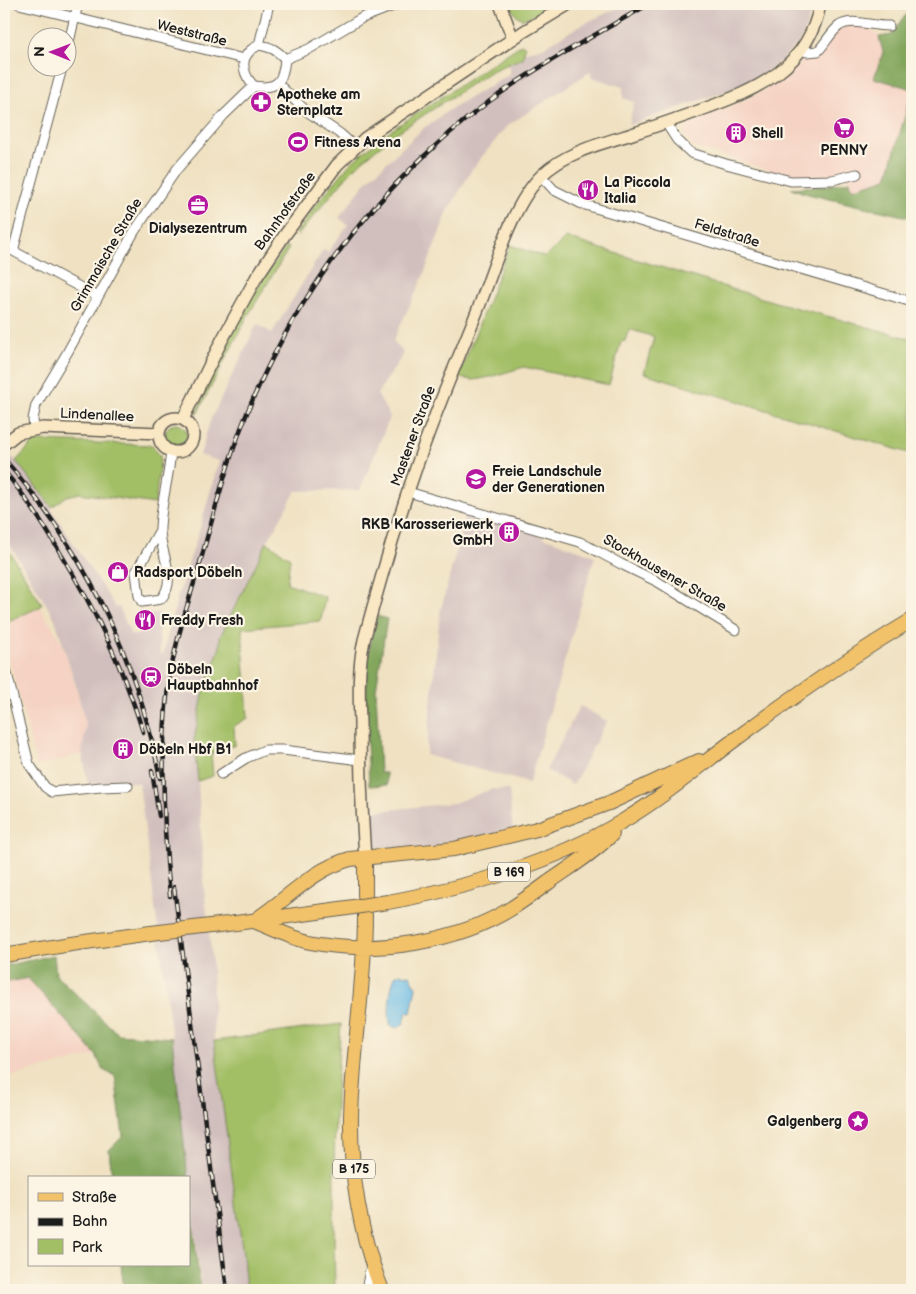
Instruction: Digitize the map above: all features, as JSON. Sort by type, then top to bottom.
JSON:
[{"type":"main road","points":[[500,4],[513,39]]},
{"type":"main road","name":"Bahnhofstraße","points":[[183,419],[222,340],[256,278],[278,244],[337,165],[355,147],[378,130],[513,39],[569,4]]},
{"type":"main road","name":"Mastener Straße","points":[[365,858],[360,760],[359,689],[361,654],[408,492],[426,441],[508,232],[524,198],[541,176],[553,166],[576,153],[666,123],[731,99],[761,85],[786,67],[801,50],[814,26],[820,4]]},
{"type":"main road","points":[[169,419],[183,419],[192,430],[192,441],[184,450],[171,451],[163,447],[158,433],[161,427],[169,419]]},
{"type":"main road","name":"Lindenallee","points":[[34,429],[54,428],[158,433]]},
{"type":"main road","points":[[4,444],[18,433],[34,429]]},
{"type":"main road","name":"B 169","points":[[4,955],[125,936],[254,921],[388,902],[445,890],[508,872],[564,851],[622,822],[828,673],[912,620]]},
{"type":"main road","points":[[254,921],[316,874],[341,862],[454,849],[537,829],[609,803],[684,767],[716,754]]},
{"type":"main road","points":[[254,921],[292,937],[341,946],[365,947],[414,943],[442,938],[479,925],[511,909],[575,864],[609,836],[622,822]]},
{"type":"main road","points":[[365,858],[365,896]]},
{"type":"main road","name":"B 175","points":[[365,915],[365,947],[351,1116],[352,1156],[359,1208],[371,1260],[382,1290]]},
{"type":"street","name":"Weststraße","points":[[19,4],[244,59]]},
{"type":"street","points":[[72,28],[78,4]]},
{"type":"street","points":[[260,45],[270,4]]},
{"type":"street","points":[[285,59],[309,49],[362,18],[398,4]]},
{"type":"street","points":[[801,50],[807,52],[818,51],[838,27],[850,21],[889,26]]},
{"type":"street","points":[[260,45],[269,46],[279,52],[285,59],[284,74],[278,84],[267,88],[254,86],[244,72],[244,59],[249,51],[260,45]]},
{"type":"street","points":[[13,251],[59,78]]},
{"type":"street","points":[[278,84],[305,110],[339,133],[355,147]]},
{"type":"street","name":"Grimmaische Straße","points":[[34,429],[33,419],[36,405],[134,232],[177,170],[224,115],[254,86]]},
{"type":"street","points":[[666,123],[677,140],[691,153],[743,169],[791,181],[832,180],[857,174]]},
{"type":"street","name":"Feldstraße","points":[[541,176],[554,190],[582,204],[912,302]]},
{"type":"street","points":[[4,246],[98,297]]},
{"type":"street","points":[[160,530],[136,572],[138,596],[142,602],[161,599],[168,591],[169,581],[160,530],[171,451]]},
{"type":"street","name":"Stockhausener Straße","points":[[408,492],[580,542],[658,582],[736,630]]},
{"type":"street","points":[[4,661],[29,764],[45,788],[52,792],[128,786]]},
{"type":"street","points":[[221,774],[246,758],[265,750],[283,750],[360,760]]},
{"type":"street","points":[[366,1290],[371,1260]]},
{"type":"shaded area","points":[[626,4],[814,4],[802,38],[781,61],[755,81],[629,125],[634,102],[623,98],[623,87],[591,77],[591,71],[507,126],[472,169],[447,213],[423,277],[393,341],[401,349],[403,355],[377,394],[390,417],[360,490],[296,491],[267,542],[220,637],[220,647],[204,690],[194,741],[204,888],[212,960],[214,1041],[246,1290],[202,1290],[190,1176],[188,1176],[139,783],[108,782],[88,784],[82,752],[86,725],[55,619],[4,535],[4,450],[16,461],[52,507],[51,509],[116,608],[119,607],[131,635],[138,635],[137,622],[134,622],[134,615],[160,613],[161,620],[158,620],[160,654],[163,654],[178,595],[198,535],[219,461],[200,455],[210,421],[257,324],[272,333],[323,250],[328,252],[348,225],[339,218],[367,181],[424,128],[455,106],[509,75],[509,64],[523,58],[524,53],[546,46],[579,26]]},
{"type":"shaded area","points":[[851,23],[867,26],[879,37],[883,52],[874,78],[912,89],[887,178],[852,189],[847,174],[793,176],[692,147],[685,137],[685,131],[689,125],[742,102],[776,83],[788,75],[801,61],[818,53],[840,29]]},
{"type":"shaded area","points":[[467,509],[595,556],[529,783],[426,755],[440,613]]},
{"type":"shaded area","points":[[40,607],[63,645],[87,725],[82,754],[37,766],[4,639],[4,623]]},
{"type":"shaded area","points":[[580,706],[607,721],[573,785],[546,770]]},
{"type":"shaded area","points":[[492,789],[509,790],[513,832],[431,848],[375,848],[368,812],[454,803]]},
{"type":"shaded area","points":[[28,978],[96,1055],[4,1078],[4,983]]},
{"type":"green space","points":[[509,4],[555,4],[538,14],[522,19],[516,15]]},
{"type":"green space","points":[[912,10],[912,89],[874,78],[883,52],[879,37],[892,35],[902,19]]},
{"type":"green space","points":[[522,44],[525,47],[523,58],[491,71],[392,136],[363,160],[346,177],[298,235],[296,234],[314,207],[350,164],[361,154],[387,133]]},
{"type":"green space","points":[[912,91],[912,218],[808,194],[791,188],[830,185],[850,181],[852,189],[887,178]]},
{"type":"green space","points":[[566,238],[775,302],[912,339],[912,454],[644,373],[654,337],[629,329],[625,341],[621,342],[609,385],[524,367],[474,380],[458,378],[510,245],[545,257]]},
{"type":"green space","points":[[287,246],[289,248],[247,317],[197,414],[195,414],[234,328],[265,276]]},
{"type":"green space","points":[[176,424],[184,427],[187,435],[184,443],[176,446],[168,443],[165,435],[168,427]]},
{"type":"green space","points":[[34,442],[152,445],[160,456],[155,504],[80,493],[67,496],[52,507],[16,461]]},
{"type":"green space","points":[[267,542],[290,558],[287,583],[325,597],[321,621],[242,628],[248,718],[234,726],[235,745],[211,754],[213,776],[198,781],[194,741],[204,690],[220,647],[220,637]]},
{"type":"green space","points":[[4,543],[42,604],[40,607],[4,623]]},
{"type":"green space","points":[[377,616],[387,619],[376,690],[380,773],[386,773],[387,785],[369,786],[366,679],[368,658]]},
{"type":"green space","points":[[54,955],[56,975],[118,1034],[172,1038],[188,1176],[112,1176],[109,1150],[123,1136],[115,1076],[103,1070],[96,1055],[28,978],[4,983],[4,966]]},
{"type":"green space","points":[[341,1024],[336,1090],[334,1157],[335,1290],[246,1290],[214,1041]]},
{"type":"green space","points":[[190,1193],[200,1290],[124,1290],[121,1266],[190,1266]]},
{"type":"water","points":[[396,975],[410,975],[416,987],[411,1013],[407,1012],[404,1023],[398,1028],[391,1026],[389,1008],[394,979]]},
{"type":"railway","points":[[170,896],[163,777],[164,729],[171,670],[184,616],[233,450],[247,413],[280,343],[299,310],[343,246],[394,186],[432,149],[477,110],[530,73],[649,4]]},
{"type":"railway","points":[[4,459],[59,530],[83,568],[104,608],[138,691],[160,778]]},
{"type":"railway","points":[[4,471],[42,523],[86,598],[118,664],[143,732]]},
{"type":"railway","points":[[152,771],[159,816]]},
{"type":"railway","points":[[174,887],[227,1290]]},
{"type":"place","name":"Apotheke am Sternplatz","points":[[261,102]]},
{"type":"place","name":"PENNY","points":[[844,128]]},
{"type":"place","name":"Shell","points":[[736,133]]},
{"type":"place","name":"Fitness Arena","points":[[298,142]]},
{"type":"place","name":"La Piccola Italia","points":[[588,190]]},
{"type":"place","name":"Dialysezentrum","points":[[198,205]]},
{"type":"place","name":"Freie Landschule der Generationen","points":[[476,479]]},
{"type":"place","name":"RKB Karosseriewerk GmbH","points":[[509,532]]},
{"type":"place","name":"Radsport Döbeln","points":[[118,572]]},
{"type":"place","name":"Freddy Fresh","points":[[145,620]]},
{"type":"place","name":"Döbeln Hauptbahnhof","points":[[151,677]]},
{"type":"place","name":"Döbeln Hbf B1","points":[[123,749]]},
{"type":"place","name":"Galgenberg","points":[[858,1121]]}]
